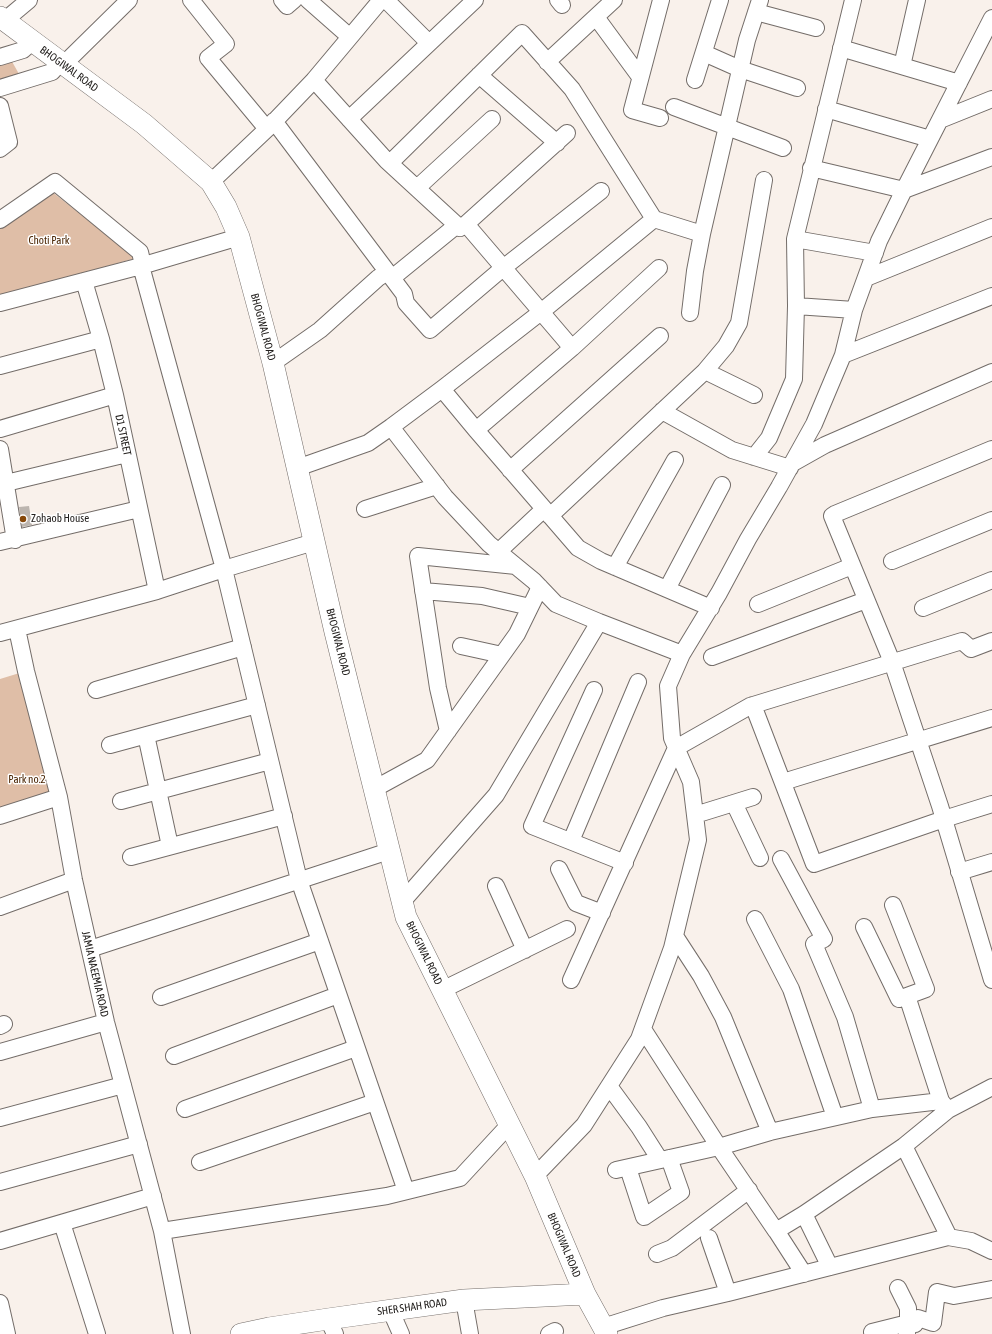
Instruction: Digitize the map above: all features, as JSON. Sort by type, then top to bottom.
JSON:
[{"type":"main road","name":"BHOGIWAL ROAD","points":[[2,19],[144,124],[211,182],[226,207],[239,237],[273,363],[336,639],[406,917],[535,1176],[585,1294],[605,1330]]},
{"type":"main road","name":"SHER SHAH ROAD","points":[[241,1334],[332,1326],[390,1310],[464,1300],[585,1294]]},
{"type":"street","points":[[2,19],[29,0]]},
{"type":"street","points":[[0,88],[52,72],[129,0]]},
{"type":"street","points":[[191,0],[226,44],[208,58],[270,125],[404,294],[406,303],[430,330],[503,268],[601,191]]},
{"type":"street","points":[[282,0],[287,6],[294,0]]},
{"type":"street","points":[[308,0],[350,37]]},
{"type":"street","points":[[211,182],[314,80],[381,0]]},
{"type":"street","points":[[386,0],[429,43]]},
{"type":"street","points":[[349,120],[475,0]]},
{"type":"street","points":[[547,62],[614,0]]},
{"type":"street","points":[[660,0],[632,110],[660,118]]},
{"type":"street","points":[[695,80],[720,0]]},
{"type":"street","points":[[754,457],[769,438],[794,379],[796,306],[795,239],[853,0]]},
{"type":"street","points":[[902,66],[917,0]]},
{"type":"street","points":[[690,313],[695,271],[702,234],[747,40],[758,6],[816,28]]},
{"type":"street","points":[[596,17],[640,77]]},
{"type":"street","points":[[535,1176],[584,1126],[639,1039],[672,948],[698,840],[691,782],[672,738],[668,686],[682,654],[711,608],[814,424],[843,355],[854,310],[879,241],[992,18]]},
{"type":"street","points":[[390,163],[522,33],[572,89],[654,219],[702,234]]},
{"type":"street","points":[[0,56],[23,50],[32,42]]},
{"type":"street","points":[[841,48],[959,83]]},
{"type":"street","points":[[704,52],[740,69],[797,88]]},
{"type":"street","points":[[273,363],[320,330],[378,278],[389,275],[462,225],[562,138],[479,75]]},
{"type":"street","points":[[314,80],[390,163],[417,188],[462,225],[503,268],[572,348]]},
{"type":"street","points":[[940,120],[992,99]]},
{"type":"street","points":[[0,106],[9,142],[0,149]]},
{"type":"street","points":[[674,107],[783,148]]},
{"type":"street","points":[[826,109],[930,139]]},
{"type":"street","points":[[417,188],[492,119]]},
{"type":"street","points":[[811,168],[904,190],[992,157]]},
{"type":"street","points":[[498,552],[547,512],[662,411],[705,371],[726,346],[739,323],[764,180]]},
{"type":"street","points":[[0,220],[56,182],[140,252],[142,265],[224,569],[299,880],[406,1192]]},
{"type":"street","points":[[297,468],[368,442],[391,427],[540,312],[654,219]]},
{"type":"street","points":[[866,278],[992,227]]},
{"type":"street","points":[[0,303],[239,237]]},
{"type":"street","points":[[795,239],[874,253]]},
{"type":"street","points":[[476,430],[572,348],[658,268]]},
{"type":"street","name":"D1 STREET","points":[[84,281],[115,395],[157,591]]},
{"type":"street","points":[[843,355],[992,296]]},
{"type":"street","points":[[796,306],[854,310]]},
{"type":"street","points":[[510,470],[660,336]]},
{"type":"street","points":[[0,366],[101,339]]},
{"type":"street","points":[[705,371],[754,395]]},
{"type":"street","points":[[662,411],[732,450],[754,457],[791,465],[825,445],[992,372]]},
{"type":"street","points":[[442,389],[578,548],[601,561],[711,608]]},
{"type":"street","points":[[0,429],[115,395]]},
{"type":"street","points":[[391,427],[437,486],[489,544],[540,587],[556,604],[682,654]]},
{"type":"street","points":[[0,449],[6,483],[7,541],[139,509]]},
{"type":"street","points":[[992,449],[832,516],[892,662],[944,819],[992,980]]},
{"type":"street","points":[[6,483],[127,454]]},
{"type":"street","points":[[615,567],[675,460]]},
{"type":"street","points":[[667,589],[722,485]]},
{"type":"street","points":[[365,508],[437,486]]},
{"type":"street","points":[[892,561],[992,520]]},
{"type":"street","points":[[0,633],[157,591],[314,542]]},
{"type":"street","points":[[448,731],[438,688],[418,556],[516,566]]},
{"type":"street","points":[[758,604],[852,566]]},
{"type":"street","points":[[923,608],[992,580]]},
{"type":"street","points":[[374,789],[427,760],[517,634],[540,587]]},
{"type":"street","points":[[423,591],[482,596],[530,608]]},
{"type":"street","points":[[712,657],[866,600]]},
{"type":"street","points":[[402,902],[496,795],[599,622]]},
{"type":"street","name":"JAMIA NAEEMIA ROAD","points":[[16,629],[59,797],[74,880],[106,1022],[162,1231],[182,1334]]},
{"type":"street","points":[[571,980],[676,748],[753,705],[962,640],[971,649],[992,641]]},
{"type":"street","points":[[461,646],[502,655]]},
{"type":"street","points":[[96,690],[243,647]]},
{"type":"street","points":[[571,842],[638,682]]},
{"type":"street","points":[[594,690],[532,826],[625,863]]},
{"type":"street","points":[[110,745],[257,704]]},
{"type":"street","points":[[753,705],[814,864],[992,804]]},
{"type":"street","points":[[783,782],[992,718]]},
{"type":"street","points":[[146,735],[170,846]]},
{"type":"street","points":[[121,801],[270,761]]},
{"type":"street","points":[[0,816],[59,797]]},
{"type":"street","points":[[695,815],[753,797]]},
{"type":"street","points":[[734,803],[760,858]]},
{"type":"street","points":[[131,856],[284,816]]},
{"type":"street","points":[[90,949],[389,851]]},
{"type":"street","points":[[781,859],[824,939],[814,944],[846,1017],[872,1109]]},
{"type":"street","points":[[959,872],[992,862]]},
{"type":"street","points":[[559,869],[576,904],[602,913]]},
{"type":"street","points":[[0,907],[74,880]]},
{"type":"street","points":[[496,886],[524,950]]},
{"type":"street","points":[[864,927],[899,999],[926,989],[893,905]]},
{"type":"street","points":[[755,919],[791,989],[835,1117]]},
{"type":"street","points":[[442,990],[567,929]]},
{"type":"street","points":[[675,936],[701,976],[722,1017],[770,1132]]},
{"type":"street","points":[[161,997],[320,941]]},
{"type":"street","points":[[174,1056],[338,995]]},
{"type":"street","points":[[907,996],[945,1105]]},
{"type":"street","points":[[0,1052],[106,1022]]},
{"type":"street","points":[[643,1030],[804,1274]]},
{"type":"street","points":[[185,1109],[356,1048]]},
{"type":"street","points":[[0,1118],[123,1085]]},
{"type":"street","points":[[609,1086],[665,1159],[681,1192],[644,1217],[622,1169],[665,1159],[719,1147],[770,1132],[872,1109],[945,1105],[992,1087]]},
{"type":"street","points":[[200,1162],[375,1102]]},
{"type":"street","points":[[775,1229],[776,1231],[804,1214],[904,1146],[945,1105]]},
{"type":"street","points":[[162,1231],[387,1196],[460,1178],[509,1125]]},
{"type":"street","points":[[0,1182],[139,1144]]},
{"type":"street","points":[[904,1146],[949,1237]]},
{"type":"street","points":[[657,1254],[672,1248],[749,1190]]},
{"type":"street","points":[[0,1241],[153,1196]]},
{"type":"street","points":[[804,1214],[830,1267]]},
{"type":"street","points":[[62,1223],[97,1334]]},
{"type":"street","points":[[605,1330],[663,1308],[949,1237],[971,1241],[992,1251]]},
{"type":"street","points":[[708,1238],[728,1293]]},
{"type":"street","points":[[898,1288],[908,1308],[908,1328]]},
{"type":"street","points":[[873,1334],[872,1332],[908,1328],[916,1324],[918,1318],[933,1323],[937,1292],[954,1296],[992,1289]]},
{"type":"street","points":[[464,1300],[470,1334]]},
{"type":"street","points":[[0,1303],[7,1334]]},
{"type":"street","points":[[390,1310],[401,1334]]},
{"type":"green space","points":[[10,58],[19,74],[0,80],[0,61]]},
{"type":"green space","name":"Choti Park","points":[[51,191],[136,258],[0,296],[0,227]]},
{"type":"green space","name":"Park no.2","points":[[26,671],[59,797],[0,817],[0,679]]},
{"type":"building","points":[[29,506],[32,525],[22,527],[19,507]]},
{"type":"place","name":"Zohaob House","points":[[23,519]]}]
